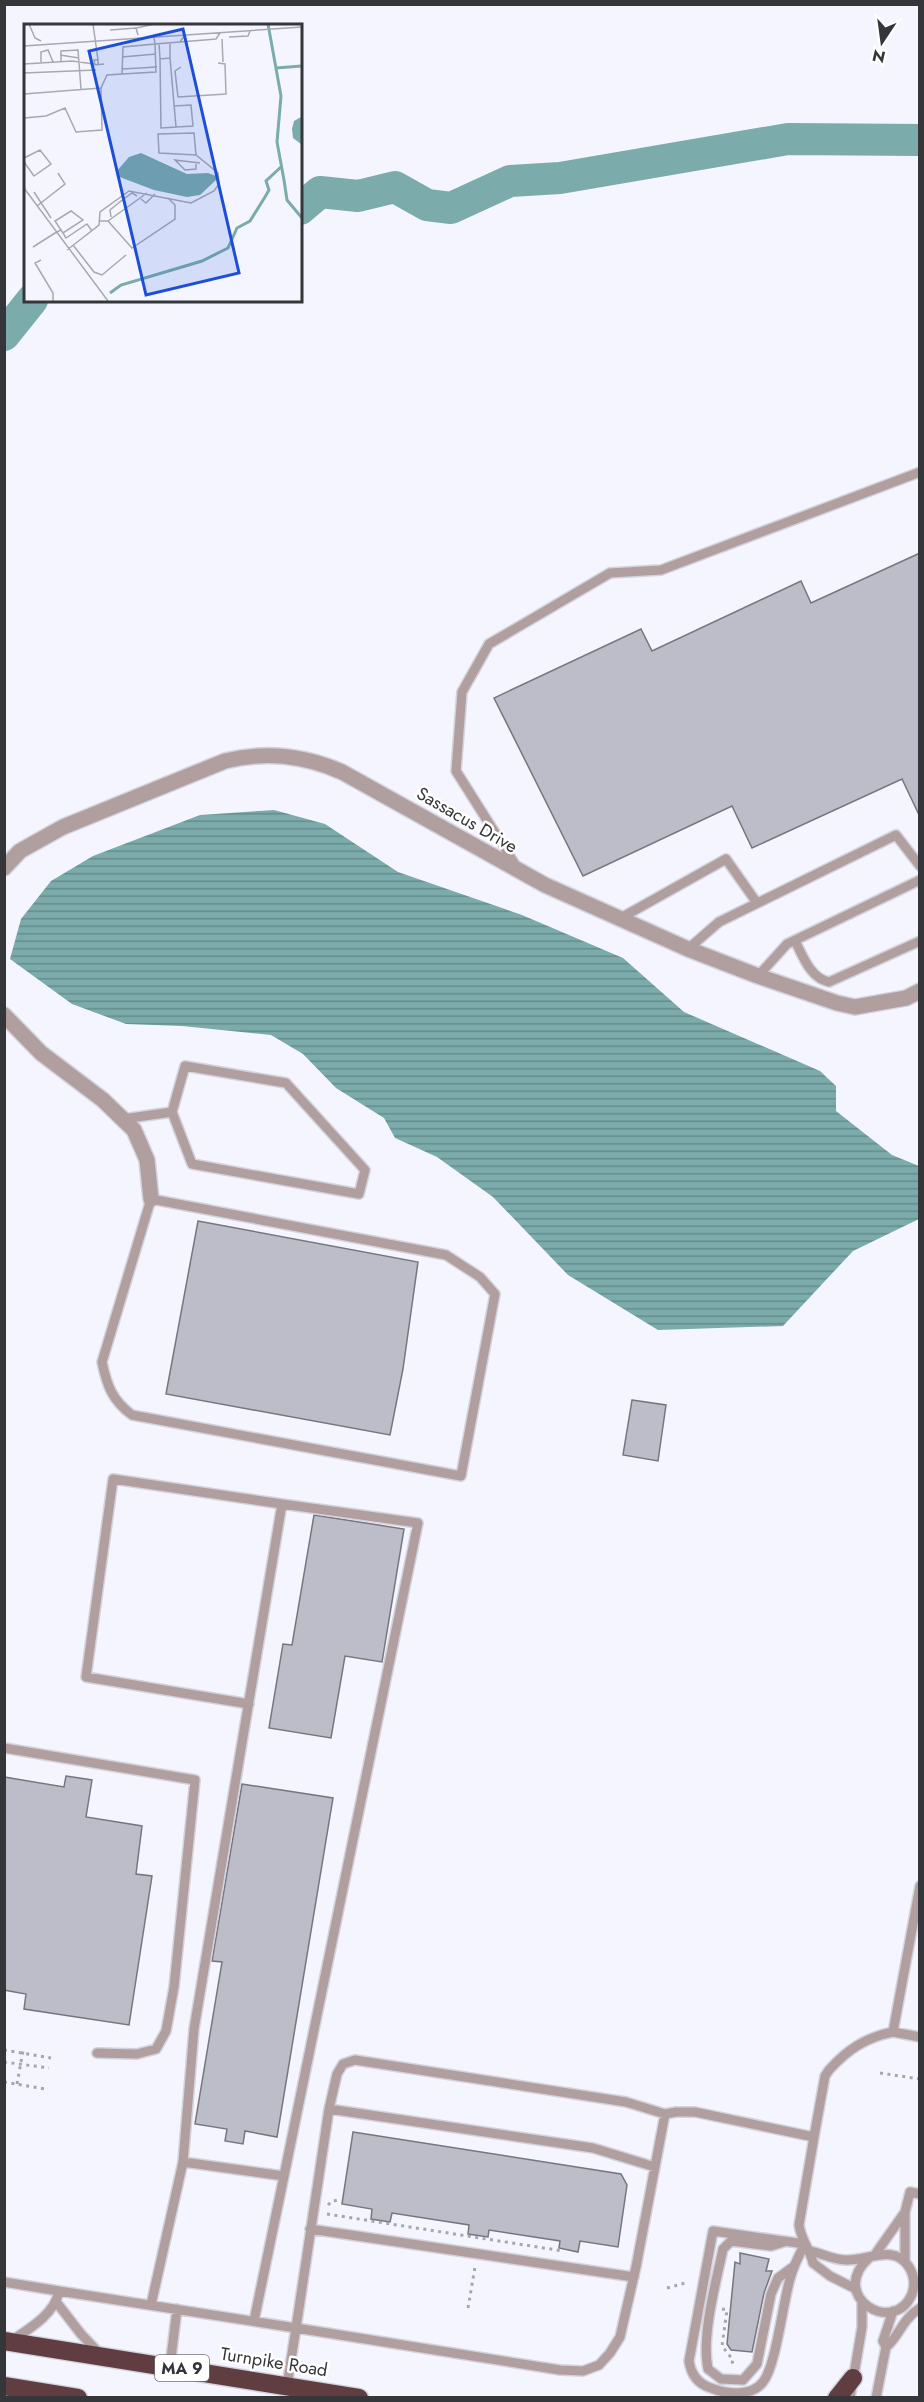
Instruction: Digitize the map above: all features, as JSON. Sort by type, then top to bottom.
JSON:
[{"type":"highway","name":"Turnpike Road","points":[[7,2342],[359,2397]]},
{"type":"highway","points":[[837,2397],[854,2378]]},
{"type":"highway","points":[[4,2386],[78,2397]]},
{"type":"street","name":"Sassacus Drive","points":[[4,868],[20,851],[63,827],[225,761],[249,755],[272,754],[304,759],[342,772],[520,873],[688,949],[758,976],[855,1007],[906,998],[920,991]]},
{"type":"street","points":[[4,1015],[41,1053],[103,1100],[134,1130],[147,1160],[151,1199]]},
{"type":"lane","points":[[520,873],[456,771],[462,692],[489,644],[610,573],[661,570],[920,472]]},
{"type":"lane","points":[[688,949],[719,922],[896,836],[920,866]]},
{"type":"lane","points":[[619,919],[726,859],[757,903]]},
{"type":"lane","points":[[758,976],[787,944],[920,880]]},
{"type":"lane","points":[[795,941],[810,970],[822,981],[829,982],[920,941]]},
{"type":"lane","points":[[185,1066],[286,1083],[365,1170],[359,1194],[192,1164],[172,1112],[185,1066]]},
{"type":"lane","points":[[123,1119],[172,1112]]},
{"type":"lane","points":[[151,1199],[446,1255],[480,1276],[495,1294],[461,1476],[132,1415],[121,1406],[106,1384],[102,1362],[151,1199]]},
{"type":"lane","points":[[249,1704],[86,1677],[114,1479],[418,1523],[254,2321]]},
{"type":"lane","points":[[151,2305],[183,2162],[194,2029],[282,1504]]},
{"type":"lane","points":[[4,1748],[195,1780],[174,1987],[166,2031],[156,2049],[137,2054],[97,2053]]},
{"type":"lane","points":[[893,2032],[920,1886]]},
{"type":"lane","points":[[856,2289],[813,2263],[799,2225],[825,2076],[860,2042],[874,2036],[893,2032],[920,2037]]},
{"type":"lane","points":[[287,2386],[328,2109],[337,2074],[343,2064],[355,2060],[626,2102],[665,2114],[695,2112],[814,2137]]},
{"type":"lane","points":[[328,2109],[593,2148],[655,2167]]},
{"type":"lane","points":[[4,2282],[560,2370],[583,2371],[599,2365],[620,2337],[665,2114]]},
{"type":"lane","points":[[183,2162],[284,2176]]},
{"type":"lane","points":[[905,2305],[914,2288],[914,2279],[907,2264],[905,2212],[910,2192],[920,2194]]},
{"type":"lane","points":[[905,2212],[872,2257],[861,2265],[857,2273],[856,2289],[862,2302],[878,2312],[893,2311],[905,2305],[920,2302]]},
{"type":"lane","points":[[310,2229],[633,2277]]},
{"type":"lane","points":[[794,2266],[770,2366],[764,2382],[757,2388],[743,2392],[710,2388],[697,2381],[690,2371],[689,2361],[713,2231],[786,2242],[847,2261],[888,2254],[920,2271]]},
{"type":"lane","points":[[786,2242],[771,2246],[731,2241],[723,2249],[705,2357],[708,2369],[721,2379],[742,2380],[757,2364],[771,2294],[778,2278],[794,2266],[808,2248]]},
{"type":"lane","points":[[7,2342],[27,2330],[57,2303],[59,2291]]},
{"type":"lane","points":[[850,2397],[862,2327],[862,2302]]},
{"type":"lane","points":[[57,2303],[101,2356]]},
{"type":"lane","points":[[886,2347],[907,2318],[920,2308]]},
{"type":"lane","points":[[170,2366],[177,2310]]},
{"type":"lane","points":[[876,2397],[886,2347],[883,2341],[893,2311]]},
{"type":"path","points":[[4,2050],[51,2058]]},
{"type":"path","points":[[17,2084],[23,2052]]},
{"type":"path","points":[[4,2062],[49,2068]]},
{"type":"path","points":[[880,2073],[920,2079]]},
{"type":"path","points":[[4,2082],[45,2089]]},
{"type":"path","points":[[340,2200],[332,2201],[323,2210],[326,2214],[574,2253]]},
{"type":"path","points":[[468,2308],[477,2253]]},
{"type":"path","points":[[667,2288],[685,2283]]},
{"type":"path","points":[[721,2301],[720,2309],[727,2310],[722,2346],[733,2360],[729,2379]]},
{"type":"shaded area","points":[[274,810],[325,824],[398,872],[522,915],[623,958],[684,1012],[820,1071],[836,1086],[836,1111],[892,1155],[919,1166],[919,1219],[853,1251],[783,1326],[658,1330],[568,1275],[493,1197],[437,1157],[395,1138],[384,1118],[336,1088],[303,1054],[271,1035],[182,1026],[126,1024],[72,1004],[10,959],[21,919],[51,881],[93,856],[200,815]]},
{"type":"building","points":[[920,553],[920,817],[902,779],[752,848],[732,806],[583,876],[494,698],[641,629],[652,651],[801,581],[811,603]]},
{"type":"building","points":[[198,1221],[418,1262],[403,1369],[390,1435],[166,1394]]},
{"type":"building","points":[[632,1400],[666,1405],[658,1461],[623,1455]]},
{"type":"building","points":[[314,1515],[404,1529],[382,1662],[345,1656],[331,1738],[269,1728],[283,1644],[292,1645]]},
{"type":"building","points":[[66,1776],[92,1780],[86,1817],[142,1826],[136,1874],[152,1876],[129,2025],[24,2009],[26,1994],[4,1990],[4,1777],[64,1787]]},
{"type":"building","points":[[242,1784],[333,1798],[277,2137],[245,2131],[243,2144],[225,2141],[227,2129],[195,2124],[222,1962],[212,1961]]},
{"type":"building","points":[[353,2132],[621,2174],[627,2185],[618,2247],[580,2241],[578,2252],[559,2248],[560,2241],[489,2230],[488,2237],[468,2234],[469,2225],[392,2213],[390,2222],[371,2219],[372,2209],[342,2204]]},
{"type":"building","points":[[740,2253],[769,2259],[766,2271],[772,2271],[764,2293],[752,2352],[731,2350],[727,2344],[735,2262],[740,2264]]},
{"type":"waterway","points":[[302,207],[320,192],[358,196],[395,187],[427,205],[451,208],[510,181],[560,178],[788,139],[920,140]]},
{"type":"waterway","points":[[4,335],[30,302]]}]
